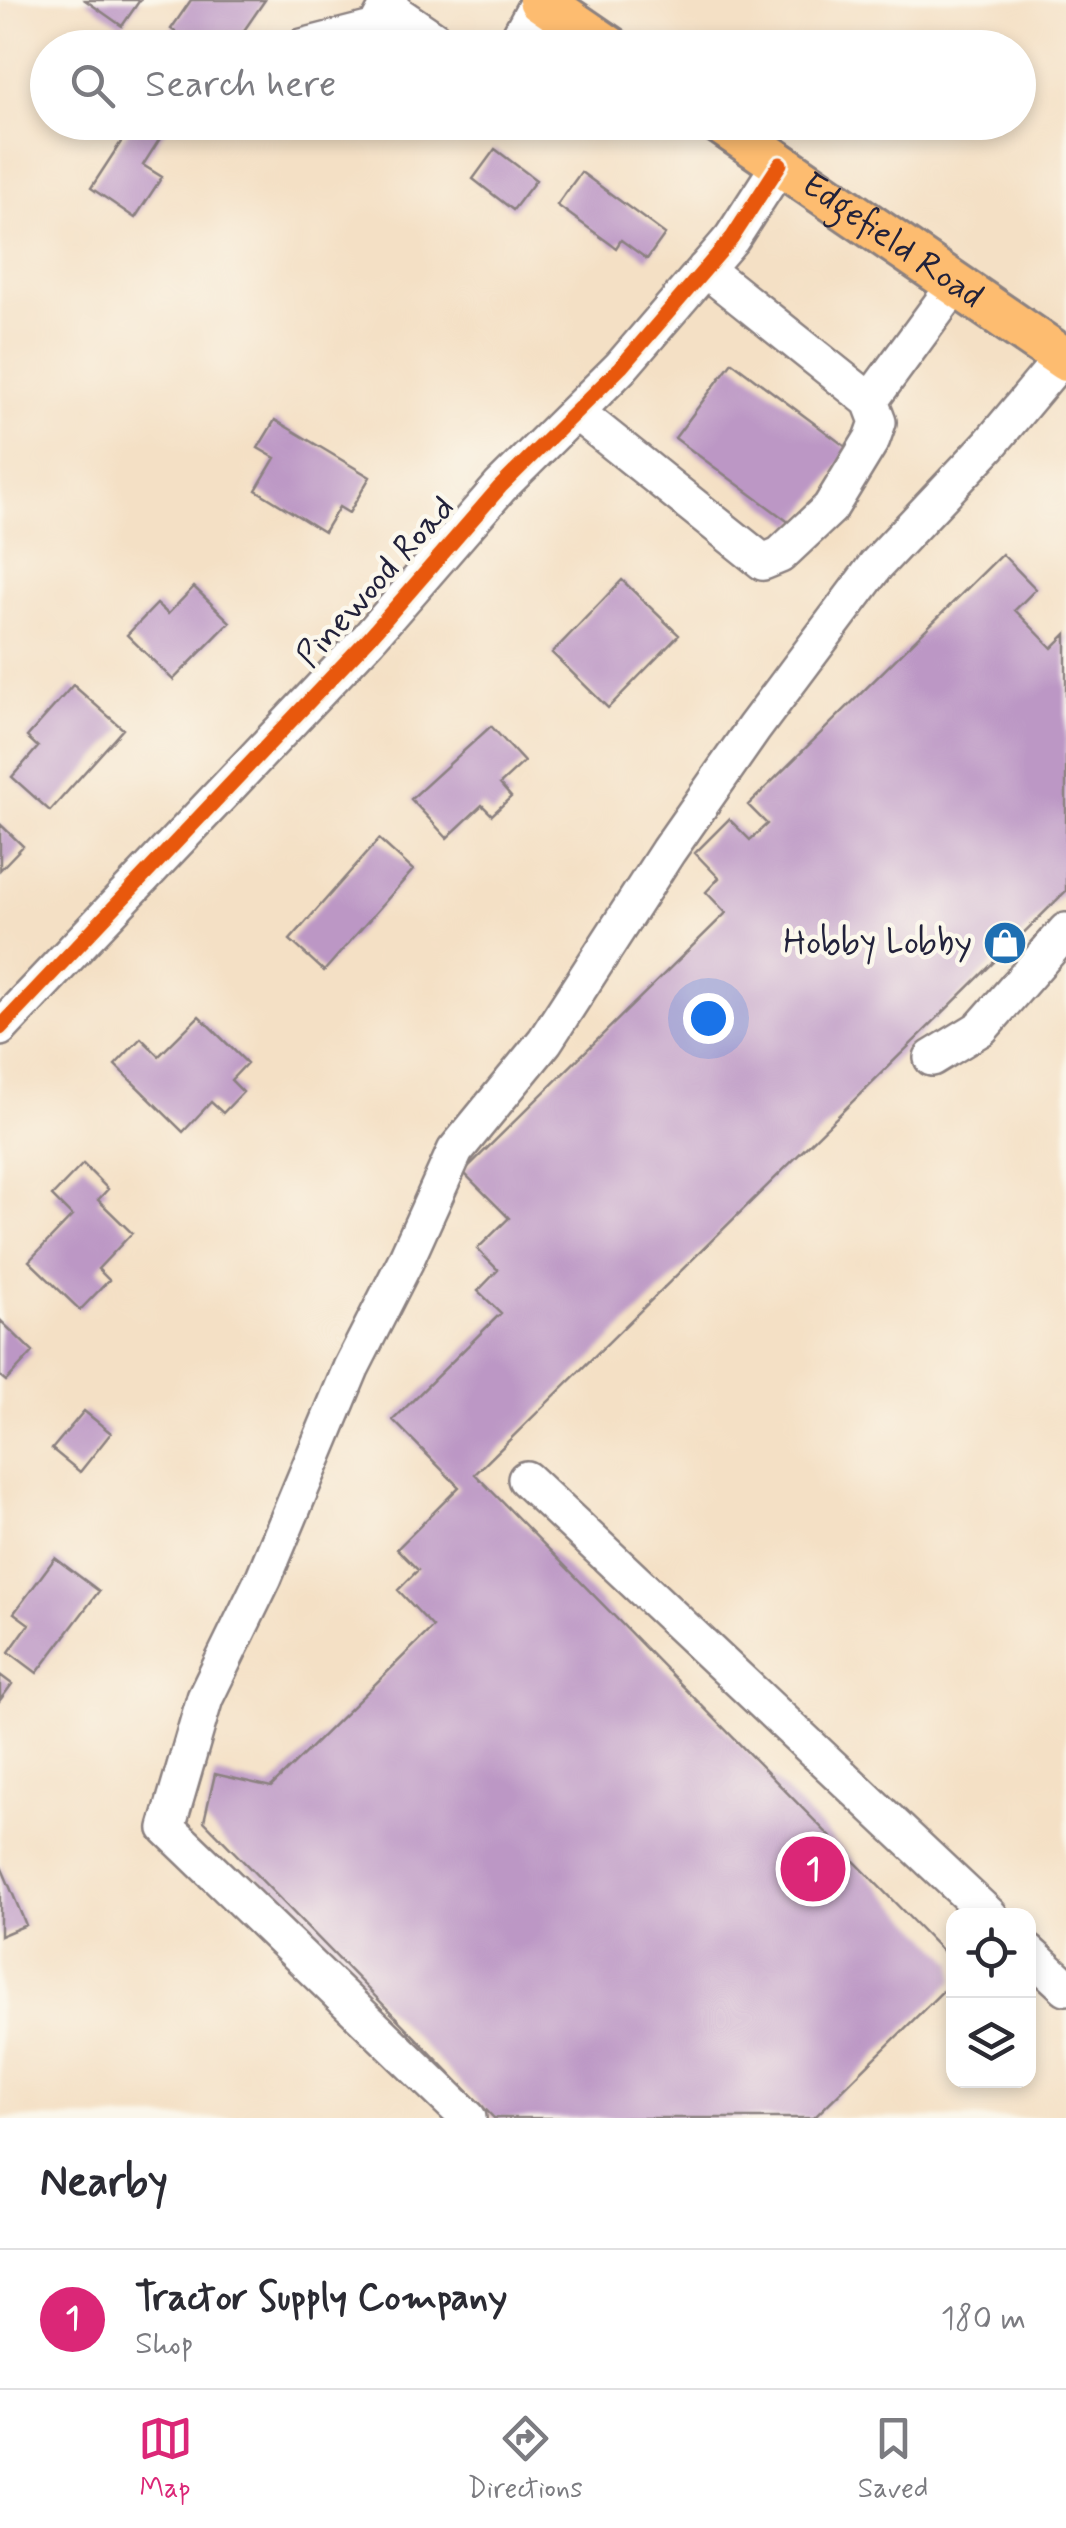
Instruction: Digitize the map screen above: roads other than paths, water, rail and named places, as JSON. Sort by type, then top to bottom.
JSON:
[{"type":"main road","points":[[540,0],[584,30]]},
{"type":"main road","name":"Edgefield Road","points":[[745,140],[1064,359]]},
{"type":"street","points":[[523,30],[540,0]]},
{"type":"street","points":[[369,30],[376,28],[389,4],[423,30]]},
{"type":"street","name":"Pinewood Road","points":[[0,1028],[369,638],[500,487],[621,367],[732,238],[780,164]]},
{"type":"street","points":[[576,412],[764,562],[780,554],[830,508],[872,439],[878,422],[870,401],[705,269]]},
{"type":"street","points":[[870,401],[956,284]]},
{"type":"street","points":[[468,2118],[168,1828],[205,1698],[264,1578],[351,1368],[455,1151],[544,1041],[668,851],[876,565],[1064,359]]},
{"type":"street","points":[[932,1058],[981,1028],[1066,930]]},
{"type":"street","points":[[526,1480],[981,1908]]},
{"type":"street","points":[[1036,1959],[1066,1987]]},
{"type":"place","name":"Hobby Lobby","points":[[1005,943]]},
{"type":"place","name":"Tractor Supply Company","points":[[813,1869]]}]
